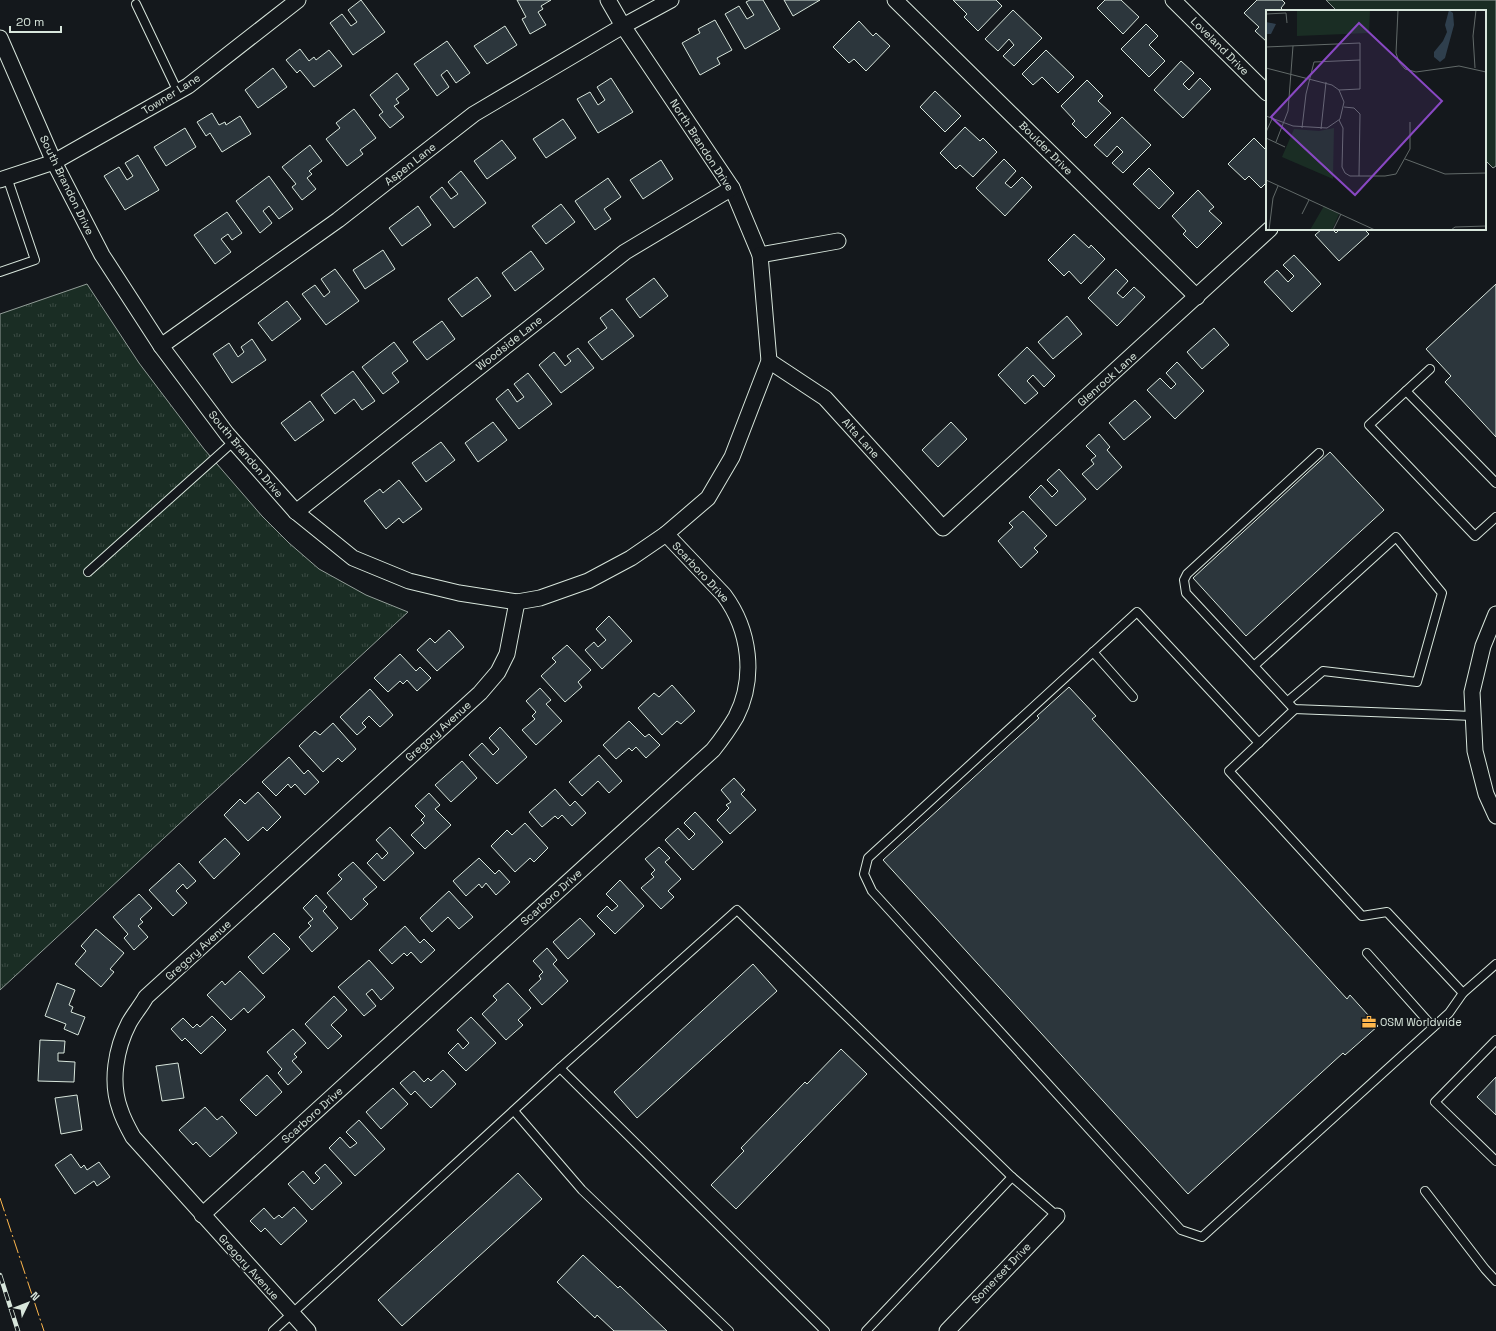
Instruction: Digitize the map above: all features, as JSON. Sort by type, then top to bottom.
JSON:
[{"type":"street","name":"Towner Lane","points":[[4,179],[54,162],[188,86],[298,0]]},
{"type":"street","name":"North Brandon Drive","points":[[608,0],[732,188],[760,256],[769,361],[732,457],[708,498],[666,534]]},
{"type":"street","name":"Aspen Lane","points":[[161,346],[338,220],[474,114],[671,0]]},
{"type":"street","name":"Boulder Drive","points":[[895,0],[1197,297]]},
{"type":"street","name":"Loveland Drive","points":[[1173,0],[1266,92]]},
{"type":"street","name":"South Brandon Drive","points":[[0,38],[54,162],[102,255],[161,346],[233,442],[296,512],[353,558],[409,581],[459,593],[517,602],[540,598],[588,581],[631,558],[666,534]]},
{"type":"street","name":"Woodside Lane","points":[[296,512],[625,252],[732,188]]},
{"type":"street","name":"Glenrock Lane","points":[[943,528],[1269,230]]},
{"type":"street","points":[[760,256],[838,241]]},
{"type":"street","name":"Alta Lane","points":[[769,361],[825,398],[943,528]]},
{"type":"street","name":"Scarboro Drive","points":[[202,1215],[712,750],[729,729],[741,704],[747,675],[748,657],[746,641],[741,626],[730,603],[666,534]]},
{"type":"street","name":"Gregory Avenue","points":[[308,1331],[133,1137],[120,1109],[116,1094],[115,1073],[121,1041],[146,997],[480,693],[498,672],[507,654],[517,602]]},
{"type":"street","points":[[1496,614],[1483,646],[1472,692],[1475,751],[1491,793],[1496,816]]},
{"type":"street","name":"Somerset Drive","points":[[947,1331],[1057,1216]]},
{"type":"lane","points":[[136,4],[178,92]]},
{"type":"lane","points":[[0,272],[35,260],[4,179]]},
{"type":"lane","points":[[1430,369],[1369,425],[1475,536],[1496,517]]},
{"type":"lane","points":[[1406,391],[1496,483]]},
{"type":"lane","points":[[88,572],[233,442]]},
{"type":"lane","points":[[1295,709],[1186,593],[1184,580],[1187,574],[1319,453]]},
{"type":"lane","points":[[1255,665],[1396,537],[1442,593],[1417,682],[1322,671],[1288,701]]},
{"type":"lane","points":[[1259,743],[1137,612],[868,858],[864,874],[872,891],[1181,1230],[1202,1237],[1449,1013],[1463,993],[1496,964]]},
{"type":"lane","points":[[1093,652],[1133,696]]},
{"type":"lane","points":[[1463,993],[1386,912],[1362,916],[1229,771],[1295,709],[1474,716]]},
{"type":"lane","points":[[273,1331],[560,1068],[737,910],[1012,1177],[1057,1216]]},
{"type":"lane","points":[[1368,953],[1433,1027]]},
{"type":"lane","points":[[1496,1040],[1435,1102],[1496,1161]]},
{"type":"lane","points":[[560,1068],[825,1331]]},
{"type":"lane","points":[[514,1111],[582,1190],[729,1331]]},
{"type":"lane","points":[[866,1331],[1012,1177]]},
{"type":"lane","points":[[1425,1191],[1485,1269],[1496,1281]]},
{"type":"green space","points":[[1326,0],[1496,0],[1496,166],[1493,168],[1486,161],[1486,10],[1336,10]]},
{"type":"green space","points":[[87,284],[139,363],[204,449],[262,516],[289,543],[319,569],[366,595],[408,612],[0,990],[0,314]]},
{"type":"building","points":[[361,0],[385,32],[353,55],[330,23],[342,14],[351,26],[357,22],[348,10]]},
{"type":"building","points":[[517,0],[551,0],[541,6],[543,9],[538,12],[546,25],[530,34],[522,19],[526,17]]},
{"type":"building","points":[[750,0],[763,0],[780,29],[745,49],[725,14],[739,6],[747,19],[754,15],[746,2]]},
{"type":"building","points":[[784,0],[820,0],[793,16]]},
{"type":"building","points":[[953,0],[996,0],[1002,6],[978,31],[964,17],[967,14]]},
{"type":"building","points":[[1105,0],[1121,0],[1139,17],[1123,34],[1097,8]]},
{"type":"building","points":[[1257,0],[1282,0],[1285,3],[1281,8],[1283,10],[1266,10],[1266,41],[1255,31],[1259,27],[1244,13]]},
{"type":"building","points":[[1013,10],[1042,38],[1014,66],[1003,56],[1014,45],[1009,39],[998,51],[985,39]]},
{"type":"building","points":[[715,20],[732,50],[717,58],[720,64],[700,75],[682,43],[700,33],[698,29]]},
{"type":"building","points":[[859,21],[873,36],[876,33],[890,46],[866,71],[854,59],[849,63],[833,47]]},
{"type":"building","points":[[1146,24],[1158,36],[1149,45],[1165,61],[1149,77],[1121,49]]},
{"type":"building","points":[[505,26],[517,45],[487,64],[474,46]]},
{"type":"building","points":[[447,41],[470,73],[456,83],[447,70],[441,75],[449,87],[437,96],[414,64]]},
{"type":"building","points":[[300,49],[309,61],[314,57],[316,60],[329,50],[342,66],[314,87],[300,70],[297,73],[286,60]]},
{"type":"building","points":[[1046,50],[1074,77],[1058,93],[1042,77],[1033,85],[1022,74]]},
{"type":"building","points":[[1181,61],[1194,73],[1183,84],[1189,90],[1200,78],[1211,89],[1183,118],[1154,90]]},
{"type":"building","points":[[273,68],[287,87],[258,108],[245,90]]},
{"type":"building","points":[[397,73],[409,89],[396,99],[399,103],[394,106],[404,117],[390,128],[379,115],[383,112],[370,95]]},
{"type":"building","points":[[611,78],[633,112],[598,133],[577,99],[590,92],[598,105],[605,100],[597,87]]},
{"type":"building","points":[[1087,80],[1103,96],[1098,101],[1111,113],[1086,138],[1072,124],[1075,121],[1061,106]]},
{"type":"building","points":[[935,91],[961,116],[945,132],[920,107]]},
{"type":"building","points":[[354,109],[376,138],[360,150],[363,154],[347,166],[326,139],[340,128],[336,123]]},
{"type":"building","points":[[212,113],[219,125],[225,122],[226,125],[240,116],[251,134],[222,152],[210,133],[206,136],[197,122]]},
{"type":"building","points":[[1122,117],[1151,145],[1123,173],[1112,163],[1123,152],[1117,146],[1107,157],[1094,145]]},
{"type":"building","points":[[563,119],[576,138],[546,158],[533,139]]},
{"type":"building","points":[[965,127],[980,141],[983,138],[997,152],[973,177],[960,165],[956,169],[940,153]]},
{"type":"building","points":[[185,128],[196,147],[166,166],[154,147]]},
{"type":"building","points":[[1254,138],[1266,150],[1266,183],[1261,188],[1249,176],[1245,180],[1228,164]]},
{"type":"building","points":[[502,140],[516,158],[487,179],[474,161]]},
{"type":"building","points":[[310,145],[322,161],[309,171],[312,174],[307,178],[316,189],[302,200],[292,187],[296,184],[282,167]]},
{"type":"building","points":[[138,155],[159,190],[125,210],[104,176],[119,167],[127,180],[133,176],[125,163]]},
{"type":"building","points":[[1004,159],[1016,171],[1005,183],[1011,188],[1022,177],[1032,187],[1005,216],[976,188]]},
{"type":"building","points":[[661,160],[673,179],[643,199],[630,180]]},
{"type":"building","points":[[1149,168],[1174,193],[1159,209],[1133,184]]},
{"type":"building","points":[[461,171],[486,203],[454,228],[430,197],[442,187],[451,199],[458,194],[448,182]]},
{"type":"building","points":[[269,176],[293,209],[279,219],[269,206],[263,211],[272,223],[260,233],[236,201]]},
{"type":"building","points":[[608,178],[621,197],[604,209],[611,219],[595,230],[575,201]]},
{"type":"building","points":[[1198,190],[1214,207],[1209,211],[1222,223],[1197,248],[1183,234],[1186,231],[1172,216]]},
{"type":"building","points":[[561,204],[575,222],[546,244],[532,226]]},
{"type":"building","points":[[418,206],[431,225],[402,246],[389,228]]},
{"type":"building","points":[[227,212],[242,233],[232,240],[228,234],[221,239],[231,252],[215,264],[194,235]]},
{"type":"building","points":[[1321,230],[1333,230],[1336,233],[1339,230],[1365,230],[1369,234],[1339,261],[1315,235]]},
{"type":"building","points":[[1074,234],[1089,248],[1091,245],[1105,259],[1081,284],[1069,271],[1064,276],[1048,260]]},
{"type":"building","points":[[383,250],[395,269],[365,289],[353,270]]},
{"type":"building","points":[[531,251],[544,269],[515,291],[502,273]]},
{"type":"building","points":[[1294,255],[1321,284],[1292,312],[1264,282],[1277,270],[1288,282],[1294,276],[1283,265]]},
{"type":"building","points":[[335,269],[359,301],[326,325],[302,294],[315,285],[324,297],[330,292],[321,279]]},
{"type":"building","points":[[1116,269],[1128,281],[1117,293],[1123,298],[1134,287],[1145,297],[1117,326],[1088,298]]},
{"type":"building","points":[[477,277],[491,296],[462,317],[448,299]]},
{"type":"building","points":[[654,278],[668,296],[640,318],[626,299]]},
{"type":"building","points":[[1496,284],[1496,437],[1445,382],[1451,376],[1426,349]]},
{"type":"building","points":[[287,301],[301,319],[272,341],[258,323]]},
{"type":"building","points":[[612,309],[634,336],[602,360],[588,342],[607,328],[600,318]]},
{"type":"building","points":[[1067,316],[1082,334],[1053,359],[1038,342]]},
{"type":"building","points":[[442,321],[455,339],[427,360],[413,342]]},
{"type":"building","points":[[1214,328],[1229,345],[1202,369],[1187,352]]},
{"type":"building","points":[[252,339],[266,360],[232,383],[213,354],[229,343],[238,357],[244,352],[241,347]]},
{"type":"building","points":[[394,342],[408,361],[392,373],[399,382],[383,394],[362,367]]},
{"type":"building","points":[[1027,347],[1055,376],[1044,387],[1033,375],[1027,381],[1038,393],[1025,404],[998,375]]},
{"type":"building","points":[[578,348],[594,368],[561,393],[539,365],[554,352],[565,366],[571,361],[567,356]]},
{"type":"building","points":[[1177,362],[1204,391],[1175,419],[1147,390],[1160,378],[1171,389],[1176,384],[1166,373]]},
{"type":"building","points":[[353,371],[375,401],[362,410],[354,399],[335,414],[321,395]]},
{"type":"building","points":[[528,373],[552,404],[519,429],[496,399],[508,389],[517,402],[524,397],[514,384]]},
{"type":"building","points":[[1135,400],[1151,417],[1124,440],[1109,423]]},
{"type":"building","points":[[310,401],[324,420],[295,441],[281,423]]},
{"type":"building","points":[[493,422],[507,440],[478,462],[465,443]]},
{"type":"building","points":[[951,422],[967,439],[938,467],[922,450]]},
{"type":"building","points":[[1099,434],[1110,447],[1107,450],[1122,467],[1097,490],[1082,474],[1094,464],[1091,460],[1096,456],[1086,446]]},
{"type":"building","points":[[441,442],[455,460],[426,482],[412,463]]},
{"type":"building","points":[[1330,452],[1384,510],[1246,636],[1193,578]]},
{"type":"building","points":[[1059,469],[1086,499],[1056,526],[1029,497],[1041,485],[1052,497],[1058,491],[1047,480]]},
{"type":"building","points":[[399,480],[422,509],[403,523],[399,518],[386,529],[364,501],[380,489],[383,493]]},
{"type":"building","points":[[1023,511],[1047,536],[1034,548],[1038,552],[1021,568],[998,541],[1013,527],[1009,523]]},
{"type":"building","points":[[609,616],[632,641],[602,669],[585,650],[594,642],[598,647],[606,640],[596,629]]},
{"type":"building","points":[[449,630],[464,647],[437,671],[417,650],[430,638],[435,643]]},
{"type":"building","points":[[567,645],[591,670],[578,682],[582,687],[565,702],[541,676],[556,662],[552,658]]},
{"type":"building","points":[[400,654],[416,671],[420,667],[431,678],[417,691],[407,680],[403,684],[400,681],[388,692],[374,678]]},
{"type":"building","points":[[672,685],[695,711],[681,724],[677,721],[662,735],[638,708],[654,693],[659,697]]},
{"type":"building","points":[[1069,687],[1096,716],[1092,719],[1347,999],[1350,995],[1378,1026],[1345,1055],[1343,1053],[1188,1194],[883,860],[1039,718],[1037,716]]},
{"type":"building","points":[[540,688],[551,700],[546,704],[562,721],[536,745],[522,730],[535,719],[532,716],[536,712],[526,701]]},
{"type":"building","points":[[370,689],[393,715],[380,727],[369,716],[362,723],[366,727],[357,735],[340,717]]},
{"type":"building","points":[[629,721],[645,737],[649,734],[660,745],[646,758],[636,747],[632,751],[629,748],[616,759],[603,745]]},
{"type":"building","points":[[333,723],[356,749],[342,762],[338,758],[323,772],[299,746],[315,731],[320,735]]},
{"type":"building","points":[[500,727],[527,757],[497,784],[469,755],[482,743],[493,755],[499,749],[489,738]]},
{"type":"building","points":[[599,755],[622,781],[609,793],[598,781],[582,796],[569,782]]},
{"type":"building","points":[[289,757],[304,774],[308,770],[319,782],[305,795],[295,784],[291,788],[288,784],[276,796],[262,782]]},
{"type":"building","points":[[462,761],[477,778],[451,802],[435,785]]},
{"type":"building","points":[[734,778],[745,790],[741,794],[756,810],[730,834],[717,820],[729,808],[726,805],[731,802],[721,790]]},
{"type":"building","points":[[555,789],[570,806],[575,801],[586,813],[572,826],[562,815],[558,819],[555,816],[542,827],[529,812]]},
{"type":"building","points":[[258,792],[281,817],[267,831],[263,827],[248,841],[224,815],[240,799],[245,804]]},
{"type":"building","points":[[429,793],[440,805],[435,809],[451,825],[425,849],[411,835],[424,823],[421,820],[425,816],[415,806]]},
{"type":"building","points":[[695,812],[723,842],[693,870],[665,840],[678,828],[689,840],[695,834],[684,823]]},
{"type":"building","points":[[525,823],[548,848],[534,862],[530,858],[515,872],[491,846],[507,830],[512,835]]},
{"type":"building","points":[[390,827],[414,853],[384,881],[367,863],[377,853],[382,859],[388,853],[376,840]]},
{"type":"building","points":[[225,838],[240,854],[214,879],[199,862]]},
{"type":"building","points":[[659,847],[670,858],[665,862],[681,879],[668,891],[674,897],[661,909],[641,888],[654,877],[651,874],[655,870],[645,859]]},
{"type":"building","points":[[479,858],[495,874],[499,870],[510,882],[496,895],[486,883],[482,888],[479,884],[466,896],[453,881]]},
{"type":"building","points":[[353,862],[377,887],[363,899],[368,904],[351,920],[327,893],[342,879],[338,875]]},
{"type":"building","points":[[179,863],[196,881],[187,889],[183,884],[176,891],[187,903],[173,916],[149,890]]},
{"type":"building","points":[[620,880],[644,906],[615,934],[597,916],[607,906],[612,911],[618,906],[606,894]]},
{"type":"building","points":[[449,891],[473,917],[459,929],[448,917],[432,932],[420,918]]},
{"type":"building","points":[[139,894],[152,908],[140,919],[143,922],[138,926],[148,937],[134,950],[124,938],[128,934],[113,917]]},
{"type":"building","points":[[316,895],[327,907],[323,911],[338,928],[312,952],[299,937],[311,926],[308,923],[313,919],[303,908]]},
{"type":"building","points":[[580,918],[595,934],[568,959],[553,942]]},
{"type":"building","points":[[405,926],[420,943],[424,939],[435,950],[421,963],[411,952],[407,956],[404,953],[392,964],[379,950]]},
{"type":"building","points":[[96,929],[124,953],[110,969],[114,972],[101,987],[75,964],[86,951],[81,946]]},
{"type":"building","points":[[274,933],[290,949],[263,974],[248,957]]},
{"type":"building","points":[[547,948],[557,960],[553,964],[568,981],[542,1005],[529,990],[541,979],[539,976],[543,972],[533,961]]},
{"type":"building","points":[[369,960],[394,988],[381,1000],[372,989],[366,994],[376,1006],[364,1016],[338,987]]},
{"type":"building","points":[[753,964],[777,991],[637,1118],[614,1092]]},
{"type":"building","points":[[240,971],[265,997],[248,1013],[244,1008],[231,1020],[207,995],[222,981],[225,985]]},
{"type":"building","points":[[57,983],[75,990],[69,1005],[73,1007],[71,1012],[85,1017],[78,1035],[64,1029],[66,1024],[45,1016]]},
{"type":"building","points":[[508,983],[531,1008],[518,1020],[523,1025],[506,1040],[482,1014],[497,1000],[493,996]]},
{"type":"building","points":[[334,996],[347,1010],[331,1025],[342,1036],[328,1049],[305,1024]]},
{"type":"building","points":[[212,1016],[226,1030],[201,1054],[185,1038],[182,1041],[171,1029],[183,1018],[193,1028],[197,1024],[200,1027]]},
{"type":"building","points":[[471,1017],[496,1043],[466,1071],[448,1053],[458,1043],[463,1049],[469,1043],[457,1030]]},
{"type":"building","points":[[293,1029],[306,1043],[294,1054],[297,1057],[292,1061],[302,1072],[288,1085],[278,1073],[282,1069],[267,1052]]},
{"type":"building","points":[[40,1040],[65,1041],[64,1053],[58,1053],[58,1061],[75,1062],[74,1082],[38,1081]]},
{"type":"building","points":[[841,1049],[867,1074],[736,1209],[711,1185],[744,1151],[741,1148],[805,1082],[807,1084]]},
{"type":"building","points":[[178,1063],[184,1098],[162,1101],[156,1066]]},
{"type":"building","points":[[443,1070],[456,1084],[431,1108],[415,1091],[411,1095],[400,1083],[414,1071],[424,1082],[428,1078],[431,1081]]},
{"type":"building","points":[[267,1075],[282,1092],[256,1116],[240,1100]]},
{"type":"building","points":[[1496,1077],[1496,1115],[1477,1097]]},
{"type":"building","points":[[393,1088],[408,1104],[381,1129],[366,1112]]},
{"type":"building","points":[[77,1095],[82,1130],[61,1134],[55,1098]]},
{"type":"building","points":[[205,1107],[217,1120],[222,1116],[237,1133],[210,1157],[196,1142],[193,1145],[179,1130]]},
{"type":"building","points":[[359,1120],[385,1149],[355,1176],[329,1148],[340,1137],[350,1148],[357,1143],[346,1132]]},
{"type":"building","points":[[71,1154],[81,1168],[84,1165],[87,1170],[99,1162],[110,1177],[97,1186],[94,1181],[75,1194],[55,1165]]},
{"type":"building","points":[[325,1164],[342,1183],[312,1210],[288,1184],[303,1171],[314,1184],[320,1178],[315,1173]]},
{"type":"building","points":[[518,1173],[542,1199],[402,1326],[378,1300]]},
{"type":"building","points":[[294,1207],[307,1221],[281,1245],[265,1228],[261,1232],[250,1221],[264,1208],[274,1219],[279,1215],[282,1218]]},
{"type":"building","points":[[583,1255],[618,1288],[620,1286],[667,1331],[614,1331],[597,1315],[595,1318],[557,1282]]},
{"type":"railway","points":[[0,1275],[18,1331]]},
{"type":"power","points":[[0,1198],[44,1331]]},
{"type":"place","name":"OSM Worldwide","points":[[1369,1022]]}]
